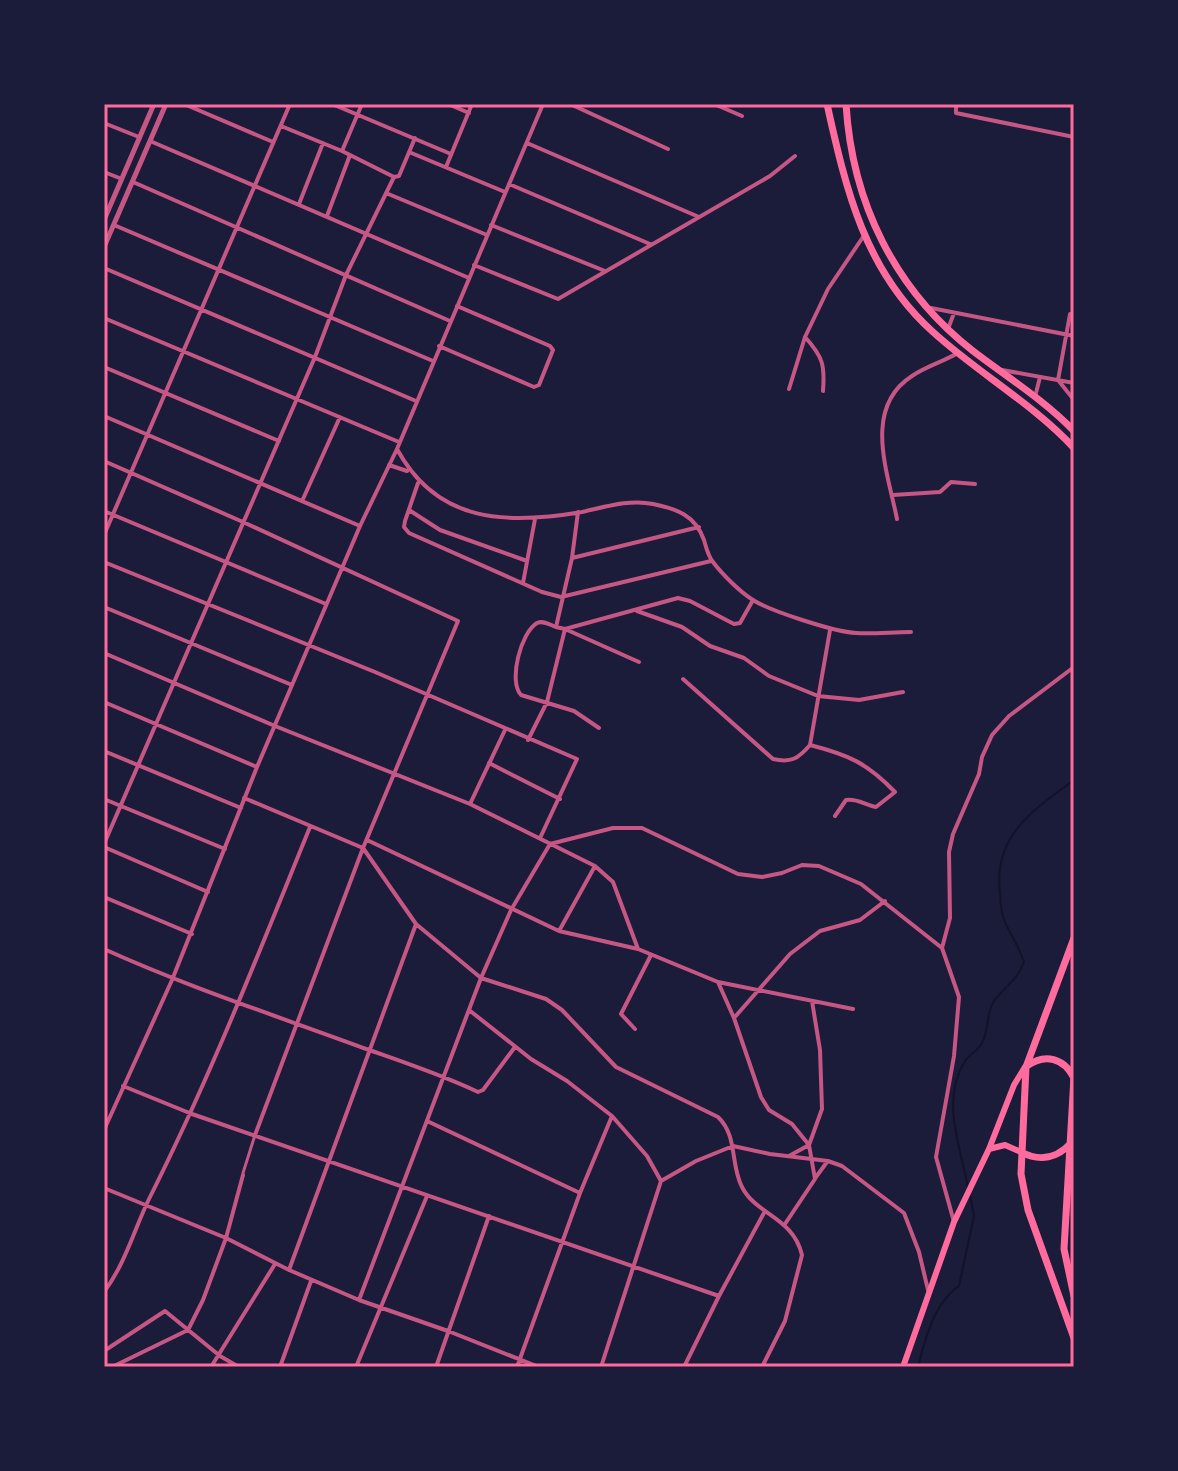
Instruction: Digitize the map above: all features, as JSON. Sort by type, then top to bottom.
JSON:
[{"type":"highway","points":[[827,104],[863,237],[886,277],[931,331],[1054,426],[1074,448]]},
{"type":"highway","points":[[846,104],[851,144],[876,233],[899,273],[925,307],[948,329],[1074,431]]},
{"type":"highway","points":[[1074,938],[1026,1067],[1021,1152],[1023,1194],[1074,1338]]},
{"type":"highway","points":[[1026,1067],[1038,1059],[1053,1059],[1066,1066],[1074,1078],[1064,1249],[1074,1296]]},
{"type":"highway","points":[[1021,1152],[1044,1158],[1060,1153],[1072,1142]]},
{"type":"main road","points":[[903,1367],[954,1222],[989,1149],[1014,1085],[1026,1067]]},
{"type":"main road","points":[[989,1149],[1005,1145],[1021,1152]]},
{"type":"street","points":[[104,220],[154,104]]},
{"type":"street","points":[[104,247],[166,104]]},
{"type":"street","points":[[184,104],[273,142]]},
{"type":"street","points":[[104,535],[281,126],[289,106],[281,104]]},
{"type":"street","points":[[332,104],[451,154]]},
{"type":"street","points":[[342,151],[362,104]]},
{"type":"street","points":[[448,104],[469,113]]},
{"type":"street","points":[[446,167],[472,104]]},
{"type":"street","points":[[104,1130],[192,934],[257,767],[360,526],[397,449],[543,104]]},
{"type":"street","points":[[570,104],[668,149]]},
{"type":"street","points":[[714,104],[742,116]]},
{"type":"street","points":[[956,104],[956,113],[1074,137]]},
{"type":"street","points":[[104,123],[140,138]]},
{"type":"street","points":[[281,126],[394,177]]},
{"type":"street","points":[[208,892],[104,845],[315,357],[346,275],[394,177],[399,176],[415,138]]},
{"type":"street","points":[[150,141],[469,278]]},
{"type":"street","points":[[299,205],[323,143]]},
{"type":"street","points":[[527,143],[699,217]]},
{"type":"street","points":[[409,152],[505,192]]},
{"type":"street","points":[[327,216],[350,155]]},
{"type":"street","points":[[474,265],[558,299],[770,176],[795,156]]},
{"type":"street","points":[[104,172],[122,179]]},
{"type":"street","points":[[133,182],[450,321]]},
{"type":"street","points":[[509,184],[650,244]]},
{"type":"street","points":[[386,193],[487,235]]},
{"type":"street","points":[[114,225],[433,361]]},
{"type":"street","points":[[491,225],[605,271]]},
{"type":"street","points":[[789,389],[805,337],[828,289],[863,237]]},
{"type":"street","points":[[104,268],[416,401]]},
{"type":"street","points":[[439,346],[534,387],[539,385],[553,350],[550,346],[457,306]]},
{"type":"street","points":[[925,307],[1074,336]]},
{"type":"street","points":[[948,329],[954,313]]},
{"type":"street","points":[[1070,314],[1058,380],[1074,400]]},
{"type":"street","points":[[104,318],[399,442]]},
{"type":"street","points":[[805,337],[817,350],[825,366],[823,391]]},
{"type":"street","points":[[897,519],[880,434],[883,413],[892,396],[911,376],[959,353]]},
{"type":"street","points":[[104,367],[279,441]]},
{"type":"street","points":[[999,369],[1074,383]]},
{"type":"street","points":[[1035,397],[1040,377]]},
{"type":"street","points":[[104,416],[360,526]]},
{"type":"street","points":[[303,500],[340,417]]},
{"type":"street","points":[[397,449],[418,482],[449,504],[476,515],[535,519],[637,501],[676,510],[689,516],[699,527],[711,561],[753,600],[830,629],[856,633],[911,632]]},
{"type":"street","points":[[104,461],[458,621],[393,773],[297,1021],[255,1135],[226,1238],[203,1300],[188,1330],[112,1367]]},
{"type":"street","points":[[389,465],[409,472]]},
{"type":"street","points":[[418,482],[404,527],[409,533],[523,584],[561,597],[711,561]]},
{"type":"street","points":[[893,495],[940,492],[951,482],[975,484]]},
{"type":"street","points":[[409,510],[440,530],[527,561]]},
{"type":"street","points":[[104,511],[326,604]]},
{"type":"street","points":[[556,627],[572,558],[578,512]]},
{"type":"street","points":[[523,584],[535,519]]},
{"type":"street","points":[[572,558],[699,527]]},
{"type":"street","points":[[104,562],[577,759],[541,837]]},
{"type":"street","points":[[565,629],[678,598],[734,624],[740,623],[753,600]]},
{"type":"street","points":[[104,607],[292,685]]},
{"type":"street","points":[[635,610],[682,627],[710,646],[744,658],[769,676],[818,696],[859,700],[903,692]]},
{"type":"street","points":[[599,728],[574,711],[521,695],[516,690],[514,681],[526,635],[536,623],[543,622],[639,662]]},
{"type":"street","points":[[528,740],[547,702],[565,629]]},
{"type":"street","points":[[683,679],[773,759],[789,762],[800,757],[810,745],[830,629]]},
{"type":"street","points":[[104,653],[470,804],[595,866],[613,882],[638,949]]},
{"type":"street","points":[[942,948],[950,918],[949,852],[992,735],[1009,716],[1074,667]]},
{"type":"street","points":[[104,702],[257,767]]},
{"type":"street","points":[[470,804],[505,730]]},
{"type":"street","points":[[810,745],[847,754],[895,792],[876,807],[865,805],[857,799],[846,800],[835,816]]},
{"type":"street","points":[[104,751],[241,808]]},
{"type":"street","points":[[489,763],[560,799]]},
{"type":"street","points":[[244,798],[363,848],[416,924],[481,978],[526,991],[562,1010],[616,1067],[718,1117],[726,1125],[740,1185],[765,1211],[785,1224],[800,1247],[802,1262],[785,1321],[762,1367]]},
{"type":"street","points":[[104,799],[225,849]]},
{"type":"street","points":[[104,1292],[114,1279],[146,1205],[192,1114],[310,827]]},
{"type":"street","points":[[359,1300],[481,978],[511,910],[550,844],[613,828],[642,828],[738,874],[762,877],[802,865],[819,866],[861,884],[942,948],[959,997],[954,1056],[936,1157],[954,1222]]},
{"type":"street","points":[[367,840],[559,931],[638,949],[718,982],[853,1009]]},
{"type":"street","points":[[559,931],[595,866]]},
{"type":"street","points":[[104,897],[192,934]]},
{"type":"street","points":[[734,1018],[790,954],[820,931],[860,920],[885,901]]},
{"type":"street","points":[[289,1270],[416,924]]},
{"type":"street","points":[[104,949],[172,980],[297,1021],[444,1076],[478,1092],[483,1090],[515,1047]]},
{"type":"street","points":[[635,1029],[621,1014],[651,955]]},
{"type":"street","points":[[718,982],[761,1097],[769,1110],[792,1124],[809,1145],[814,1159],[815,1179]]},
{"type":"street","points":[[789,1156],[809,1145],[822,1109],[820,1050],[812,1001]]},
{"type":"street","points":[[469,1010],[612,1116],[647,1156],[661,1181]]},
{"type":"street","points":[[123,1086],[192,1114],[719,1296]]},
{"type":"street","points":[[517,1367],[580,1193],[612,1116]]},
{"type":"street","points":[[427,1121],[580,1193]]},
{"type":"street","points":[[601,1367],[661,1181],[696,1161],[733,1146],[828,1161],[857,1175],[904,1213],[919,1252],[928,1291]]},
{"type":"street","points":[[785,1224],[828,1161]]},
{"type":"street","points":[[104,1188],[226,1238],[311,1281],[539,1367]]},
{"type":"street","points":[[356,1367],[427,1196]]},
{"type":"street","points":[[684,1367],[765,1211]]},
{"type":"street","points":[[436,1367],[489,1216]]},
{"type":"street","points":[[211,1367],[276,1263]]},
{"type":"street","points":[[280,1367],[311,1281]]},
{"type":"street","points":[[104,1351],[165,1311],[220,1356],[239,1367]]},
{"type":"waterway","points":[[968,1188],[954,1124],[954,1092],[967,1059],[982,1043],[994,1001],[1014,979],[1024,962],[1002,911],[999,872],[1003,855],[1019,826],[1074,780]]},
{"type":"waterway","points":[[918,1367],[937,1312],[959,1286],[974,1216],[970,1195]]}]
